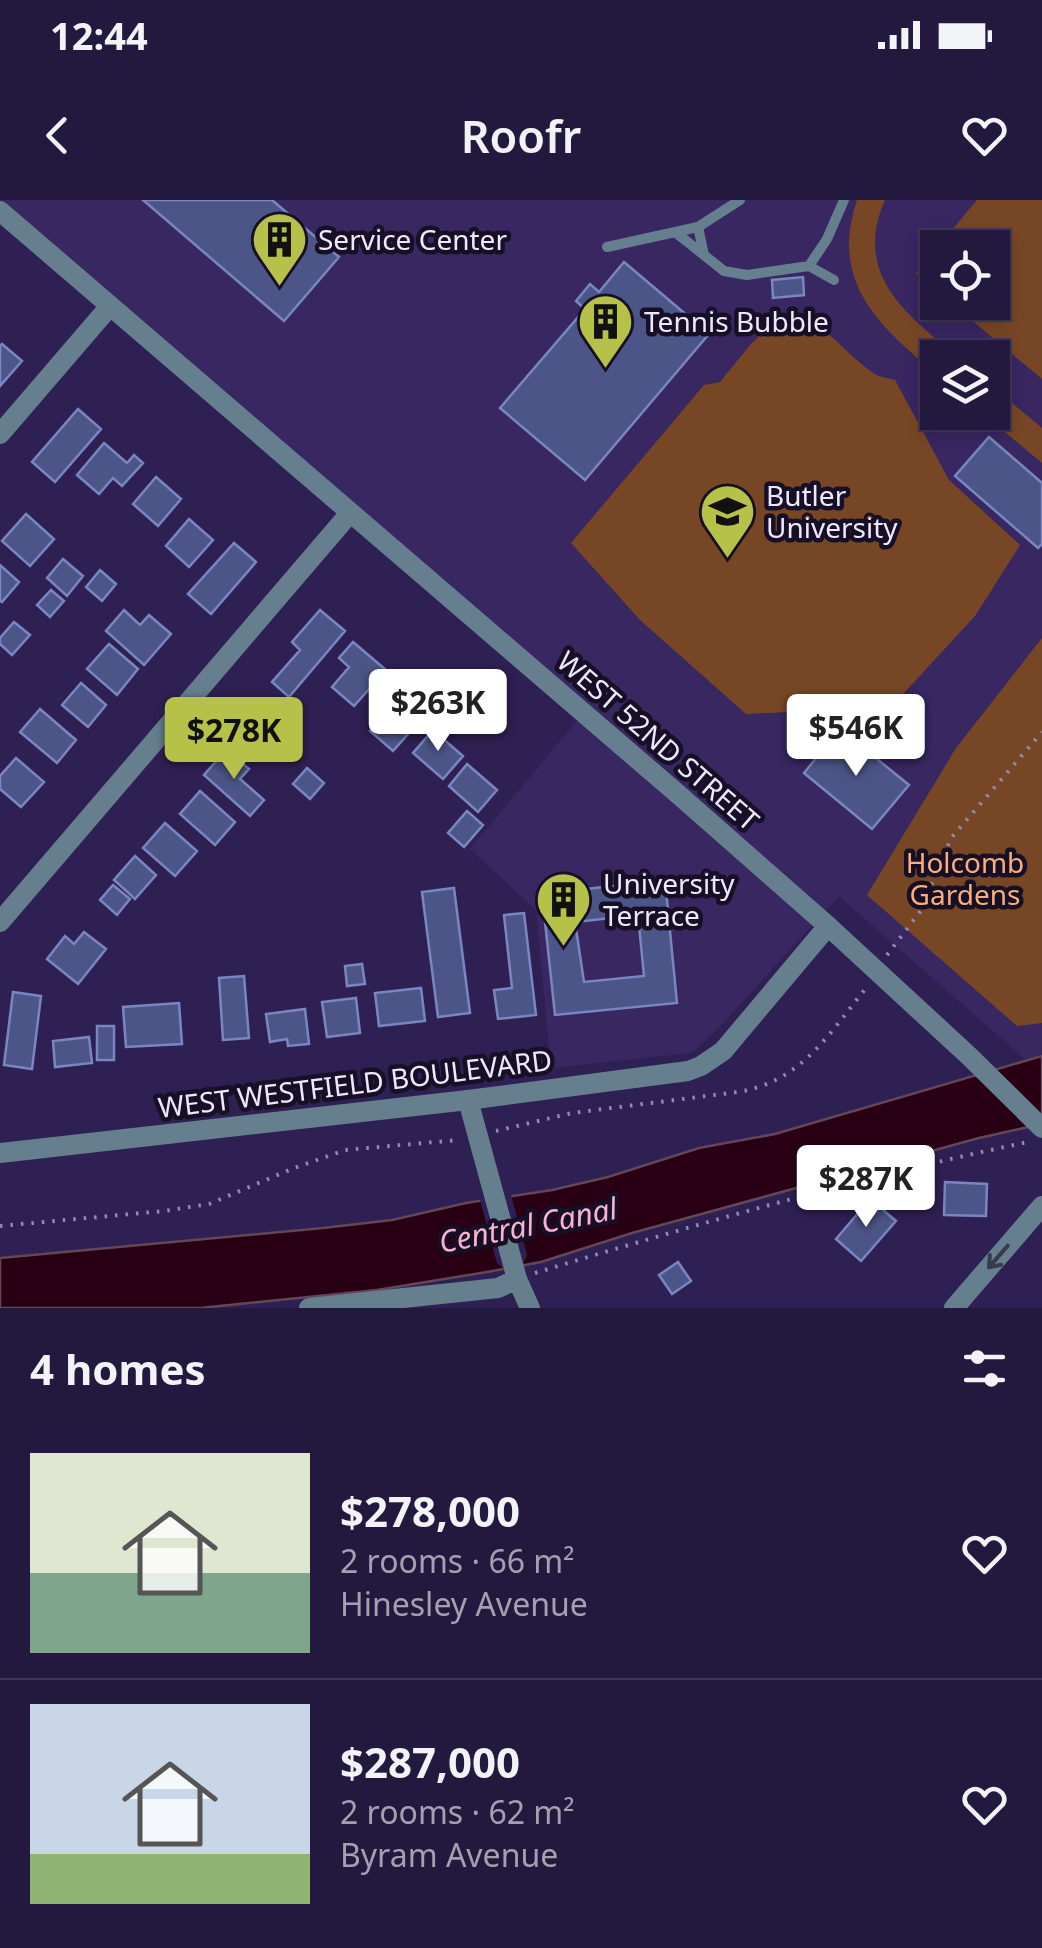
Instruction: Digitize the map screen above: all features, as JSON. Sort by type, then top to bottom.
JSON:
[{"type":"street","name":"WEST 52ND STREET","points":[[0,211],[828,926],[969,1056],[1038,1134]]},
{"type":"street","points":[[0,434],[110,306]]},
{"type":"street","points":[[0,922],[350,513]]},
{"type":"street","name":"WEST WESTFIELD BOULEVARD","points":[[0,1153],[688,1071],[713,1059],[734,1038],[828,926]]},
{"type":"street","points":[[468,1100],[519,1297]]},
{"type":"street","points":[[954,1308],[1042,1206]]},
{"type":"street","points":[[309,1308],[498,1288],[519,1297]]},
{"type":"lane","points":[[607,246],[698,226],[740,200]]},
{"type":"lane","points":[[809,266],[827,239],[844,200]]},
{"type":"lane","points":[[698,226],[704,254]]},
{"type":"lane","points":[[675,232],[724,271],[747,275],[809,266],[834,280]]},
{"type":"path","points":[[886,956],[922,909],[952,837],[1042,732]]},
{"type":"path","points":[[944,852],[963,860]]},
{"type":"path","points":[[519,1297],[752,1210],[1038,1134]]},
{"type":"path","points":[[0,1226],[209,1204],[344,1150],[453,1142]]},
{"type":"shaded area","name":"Butler University","points":[[0,200],[1042,200],[1042,1074],[839,896],[692,1053],[551,1068],[536,910],[470,849],[585,711],[0,210]]},
{"type":"green space","points":[[857,200],[885,200],[875,250],[880,272],[904,309],[938,340],[920,340],[920,360],[865,301],[850,256],[850,230]]},
{"type":"green space","points":[[977,200],[1042,200],[1042,379],[1010,352],[1010,340],[995,340],[971,320],[1010,320],[1010,230],[952,230]]},
{"type":"green space","points":[[780,315],[796,318],[831,336],[874,374],[895,380],[949,480],[1020,545],[975,616],[891,707],[746,714],[640,620],[571,543],[704,385],[720,382]]},
{"type":"green space","points":[[1010,401],[1042,428],[1042,463],[1002,430],[1010,430]]},
{"type":"green space","name":"Holcomb Gardens","points":[[1042,638],[1042,1023],[1017,1026],[867,895],[956,748]]},
{"type":"water","name":"Central Canal","points":[[1042,1056],[1042,1124],[632,1233],[541,1262],[377,1290],[200,1308],[0,1308],[0,1258],[392,1220],[466,1203],[552,1190],[699,1148],[775,1134]]},
{"type":"pier","points":[[510,1191],[527,1255],[520,1271],[509,1273],[497,1263],[479,1196]]},
{"type":"building","name":"Service Center","points":[[143,200],[272,200],[339,257],[284,321]]},
{"type":"building","name":"Tennis Bubble","points":[[624,262],[709,334],[585,480],[500,408],[585,309],[576,301],[590,284],[599,292]]},
{"type":"building","points":[[803,277],[804,295],[773,298],[772,280]]},
{"type":"building","points":[[0,346],[22,361],[0,386]]},
{"type":"building","points":[[78,409],[101,429],[55,482],[32,462]]},
{"type":"building","points":[[989,437],[1042,483],[1042,544],[1038,548],[955,476]]},
{"type":"building","points":[[104,443],[127,463],[134,455],[143,463],[122,486],[113,478],[99,494],[77,475]]},
{"type":"building","points":[[156,477],[181,499],[158,526],[133,504]]},
{"type":"building","points":[[26,514],[54,539],[30,566],[2,541]]},
{"type":"building","points":[[189,519],[213,540],[189,567],[166,546]]},
{"type":"building","points":[[234,543],[256,562],[211,614],[188,594]]},
{"type":"building","points":[[63,559],[83,576],[67,596],[47,578]]},
{"type":"building","points":[[0,565],[19,582],[2,602],[0,601]]},
{"type":"building","points":[[100,570],[116,584],[102,601],[86,587]]},
{"type":"building","points":[[51,590],[64,601],[50,617],[37,605]]},
{"type":"building","points":[[124,610],[140,625],[149,615],[171,634],[144,665],[106,631]]},
{"type":"building","points":[[320,610],[345,631],[289,697],[272,682],[300,650],[292,642]]},
{"type":"building","points":[[14,622],[30,635],[12,655],[0,644],[0,638]]},
{"type":"building","points":[[353,642],[386,670],[354,706],[332,687],[349,667],[339,658]]},
{"type":"building","points":[[109,644],[138,669],[117,695],[87,669]]},
{"type":"building","points":[[81,683],[106,705],[88,727],[62,705]]},
{"type":"building","points":[[391,688],[424,716],[393,751],[370,731],[386,713],[376,705]]},
{"type":"building","points":[[40,709],[76,740],[57,763],[20,732]]},
{"type":"building","points":[[258,712],[282,733],[260,759],[236,738]]},
{"type":"building","points":[[840,729],[909,785],[872,829],[804,773]]},
{"type":"building","points":[[433,730],[463,756],[443,779],[413,753]]},
{"type":"building","points":[[226,750],[249,769],[240,779],[264,800],[250,816],[204,775]]},
{"type":"building","points":[[16,758],[44,782],[21,807],[0,789],[0,776]]},
{"type":"building","points":[[467,764],[497,790],[478,812],[449,786]]},
{"type":"building","points":[[307,768],[324,783],[310,799],[293,784]]},
{"type":"building","points":[[200,791],[235,822],[215,845],[180,814]]},
{"type":"building","points":[[467,811],[483,825],[464,847],[448,833]]},
{"type":"building","points":[[165,823],[197,851],[175,876],[143,848]]},
{"type":"building","points":[[135,856],[156,875],[135,899],[114,880]]},
{"type":"building","name":"University Terrace","points":[[665,880],[677,1003],[555,1015],[542,894]],"holes":[[[638,915],[644,976],[584,982],[575,922]]]},
{"type":"building","points":[[113,885],[130,899],[117,915],[100,900]]},
{"type":"building","points":[[454,888],[470,1013],[438,1017],[422,892]]},
{"type":"building","points":[[524,913],[536,1015],[498,1019],[494,990],[512,988],[504,915]]},
{"type":"building","points":[[84,932],[106,949],[78,984],[47,959],[65,936],[74,944]]},
{"type":"building","points":[[362,964],[365,984],[347,986],[345,966]]},
{"type":"building","points":[[244,976],[249,1038],[223,1040],[219,978]]},
{"type":"building","points":[[421,988],[425,1021],[379,1026],[375,993]]},
{"type":"building","points":[[13,992],[41,996],[32,1069],[4,1065]]},
{"type":"building","points":[[356,998],[360,1033],[327,1037],[322,1002]]},
{"type":"building","points":[[179,1003],[182,1044],[126,1047],[123,1007]]},
{"type":"building","points":[[305,1009],[309,1044],[288,1046],[287,1039],[270,1042],[266,1014]]},
{"type":"building","points":[[97,1026],[114,1026],[114,1060],[97,1060]]},
{"type":"building","points":[[89,1037],[92,1063],[55,1067],[53,1041]]},
{"type":"building","points":[[945,1182],[987,1184],[986,1216],[944,1215]]},
{"type":"building","points":[[870,1199],[896,1221],[861,1261],[836,1239]]},
{"type":"building","points":[[678,1262],[691,1281],[672,1294],[659,1275]]},
{"type":"place","name":"Service Center","points":[[279,289]]},
{"type":"place","name":"Tennis Bubble","points":[[605,371]]},
{"type":"place","name":"Butler University","points":[[727,561]]},
{"type":"place","name":"University Terrace","points":[[564,949]]}]
